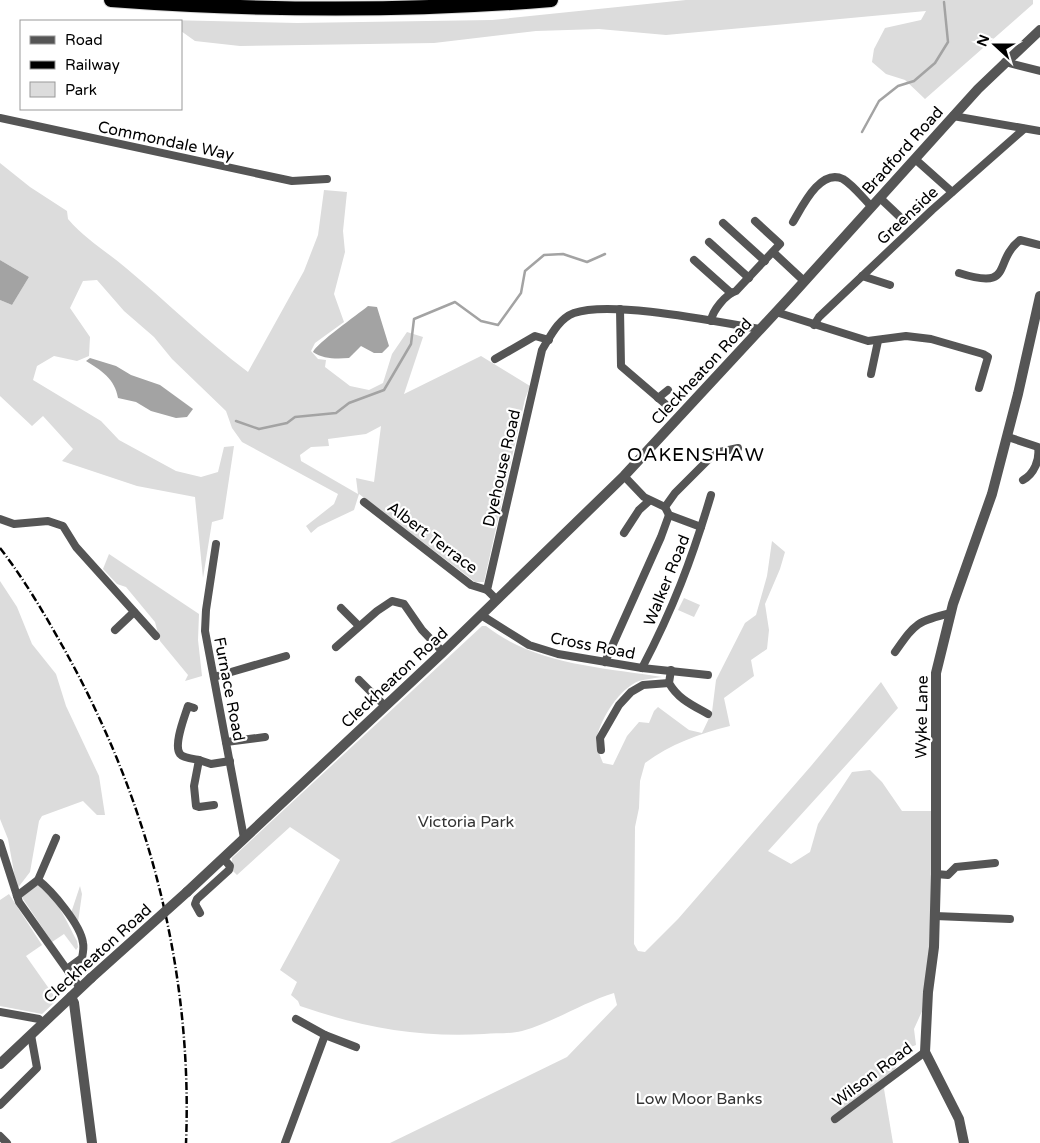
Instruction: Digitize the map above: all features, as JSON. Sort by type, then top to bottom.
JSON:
[{"type":"highway","points":[[111,0],[309,9],[409,8],[551,0]]},
{"type":"street","name":"Bradford Road","points":[[792,296],[953,116],[1005,62],[1040,30]]},
{"type":"street","points":[[1005,62],[1040,71]]},
{"type":"street","points":[[953,116],[1040,131]]},
{"type":"street","name":"Commondale Way","points":[[0,118],[292,181],[327,179]]},
{"type":"street","name":"Greenside","points":[[814,325],[819,316],[952,192],[1024,129]]},
{"type":"street","points":[[915,159],[952,192]]},
{"type":"street","points":[[793,222],[819,183],[830,177],[842,179],[872,207]]},
{"type":"street","points":[[880,198],[899,216]]},
{"type":"street","points":[[711,321],[712,314],[780,244],[755,221]]},
{"type":"street","points":[[723,223],[765,261]]},
{"type":"street","points":[[959,273],[987,279],[998,275],[1005,266],[1010,248],[1020,240],[1040,245]]},
{"type":"street","points":[[709,242],[749,278]]},
{"type":"street","points":[[773,252],[804,282]]},
{"type":"street","points":[[694,260],[731,293]]},
{"type":"street","points":[[862,276],[890,286]]},
{"type":"street","name":"Cleckheaton Road","points":[[0,1064],[80,988],[187,892],[497,600],[624,476],[792,296]]},
{"type":"street","name":"Wyke Lane","points":[[925,1052],[935,916],[936,673],[950,613],[992,494],[1008,436],[1040,296]]},
{"type":"street","name":"Dyehouse Road","points":[[488,590],[542,350],[557,326],[573,313],[594,309],[620,309],[760,329]]},
{"type":"street","points":[[620,309],[621,366],[670,408]]},
{"type":"street","points":[[776,312],[868,341],[906,336],[931,339],[988,357],[980,388]]},
{"type":"street","points":[[495,359],[535,336],[549,340]]},
{"type":"street","points":[[870,374],[878,341]]},
{"type":"street","points":[[658,398],[668,390]]},
{"type":"street","points":[[1008,436],[1038,447],[1037,461],[1032,474],[1023,480]]},
{"type":"street","points":[[665,507],[674,493],[714,453],[738,448]]},
{"type":"street","points":[[624,476],[649,500],[665,507],[669,515],[701,527]]},
{"type":"street","name":"Walker Road","points":[[642,668],[669,616],[692,559],[711,495]]},
{"type":"street","points":[[624,533],[639,510],[649,500]]},
{"type":"street","name":"Albert Terrace","points":[[364,502],[471,585],[488,590]]},
{"type":"street","points":[[605,662],[669,515]]},
{"type":"street","points":[[0,519],[14,524],[48,521],[62,526],[76,547],[156,636]]},
{"type":"street","name":"Furnace Road","points":[[216,544],[206,610],[205,631],[244,838]]},
{"type":"street","points":[[488,590],[497,600]]},
{"type":"street","points":[[336,647],[377,610],[392,601],[404,604],[422,630],[442,652]]},
{"type":"street","points":[[341,608],[359,626]]},
{"type":"street","points":[[115,630],[134,612]]},
{"type":"street","points":[[895,652],[914,626],[926,619],[950,613]]},
{"type":"street","name":"Cross Road","points":[[481,615],[529,645],[558,654],[642,668],[708,674]]},
{"type":"street","points":[[214,676],[286,656]]},
{"type":"street","points":[[671,670],[669,683],[674,692],[685,701],[708,714]]},
{"type":"street","points":[[359,680],[385,706]]},
{"type":"street","points":[[601,750],[600,738],[603,732],[619,705],[631,692],[643,685],[669,683]]},
{"type":"street","points":[[180,754],[178,740],[188,706],[194,708]]},
{"type":"street","points":[[226,742],[265,737]]},
{"type":"street","points":[[171,757],[180,754],[211,764],[230,761]]},
{"type":"street","points":[[199,760],[194,786],[196,806],[199,808],[214,805]]},
{"type":"street","points":[[17,896],[38,880],[56,838]]},
{"type":"street","points":[[0,843],[8,863],[17,896],[80,988]]},
{"type":"street","points":[[200,913],[195,904],[197,899],[229,870],[230,866],[223,858]]},
{"type":"street","points":[[936,874],[948,875],[956,867],[995,863]]},
{"type":"street","points":[[38,880],[51,890],[68,913],[84,942],[82,958],[67,969]]},
{"type":"street","points":[[935,916],[1010,919]]},
{"type":"street","points":[[71,997],[74,1003],[92,1143]]},
{"type":"street","points":[[0,1012],[38,1019],[43,1023]]},
{"type":"street","points":[[296,1019],[325,1035],[356,1047]]},
{"type":"street","points":[[0,1105],[37,1068],[31,1035]]},
{"type":"street","points":[[285,1143],[325,1035]]},
{"type":"street","points":[[925,1052],[959,1119],[964,1143]]},
{"type":"street","name":"Wilson Road","points":[[835,1119],[925,1052]]},
{"type":"street","points":[[0,1136],[7,1143]]},
{"type":"green space","points":[[686,0],[1033,0],[1033,4],[925,99],[905,80],[886,74],[872,62],[874,49],[885,28],[921,20],[926,11],[666,35],[599,29],[536,31],[434,43],[240,46],[195,41],[182,32],[182,20],[297,23],[492,20]]},
{"type":"green space","points":[[0,163],[30,187],[67,211],[68,219],[81,233],[126,268],[248,372],[304,271],[318,235],[324,190],[347,192],[343,231],[345,252],[334,294],[344,322],[315,343],[311,351],[318,359],[326,360],[325,367],[350,386],[369,390],[383,383],[392,354],[407,332],[423,337],[404,394],[481,356],[530,386],[525,399],[484,582],[475,582],[359,494],[354,510],[318,527],[311,533],[306,526],[334,504],[338,494],[242,442],[232,428],[226,411],[172,359],[154,337],[124,311],[97,280],[83,281],[70,308],[90,337],[89,356],[77,361],[54,356],[37,366],[33,380],[101,421],[119,440],[176,471],[201,477],[218,472],[224,447],[234,446],[223,519],[212,522],[203,578],[195,497],[137,486],[62,461],[73,449],[43,416],[32,426],[0,396],[0,300],[12,305],[29,277],[0,260]],"holes":[[[381,426],[374,482],[356,478],[358,494],[301,461],[300,455],[311,447],[329,446],[328,439],[366,434]]]},
{"type":"green space","points":[[772,541],[785,552],[765,604],[769,630],[767,649],[751,660],[754,676],[724,698],[730,726],[685,740],[645,763],[640,781],[639,808],[635,827],[634,944],[638,951],[645,952],[678,919],[881,682],[898,708],[768,851],[791,864],[810,852],[818,824],[852,772],[870,770],[882,782],[902,811],[931,811],[933,848],[929,957],[923,1009],[914,1029],[916,1045],[906,1049],[884,1089],[893,1143],[390,1143],[567,1057],[617,1005],[614,993],[557,1018],[517,1032],[460,1035],[390,1029],[345,1020],[300,1006],[298,1001],[291,995],[297,982],[280,970],[340,860],[290,827],[237,875],[232,870],[232,858],[482,626],[486,626],[505,639],[526,649],[548,657],[593,667],[662,677],[639,681],[625,690],[612,704],[597,737],[597,747],[603,763],[613,765],[627,736],[639,722],[649,723],[654,711],[658,707],[689,730],[702,733],[712,712],[716,680],[745,623],[756,615],[767,576]]},
{"type":"green space","points":[[109,554],[199,614],[198,640],[202,676],[185,681],[188,675],[160,641],[155,622],[126,587],[117,584],[103,569]]},
{"type":"green space","points":[[0,581],[17,607],[32,644],[56,674],[66,706],[99,776],[105,815],[97,815],[83,801],[42,816],[39,821],[30,872],[17,889],[8,839],[0,819]]},
{"type":"green space","points":[[684,598],[700,605],[694,617],[678,610]]},
{"type":"green space","points":[[37,885],[51,896],[61,910],[77,941],[78,947],[76,950],[64,934],[52,942],[21,896]]},
{"type":"green space","points":[[80,886],[82,894],[78,922],[71,913]]},
{"type":"green space","points":[[9,894],[42,945],[26,956],[57,1000],[42,1014],[0,1006],[0,900]]},
{"type":"shaded area","points":[[0,260],[29,277],[12,305],[0,300]]},
{"type":"shaded area","points":[[368,306],[377,307],[389,346],[382,353],[374,353],[361,346],[349,358],[330,358],[313,352],[329,336]]},
{"type":"shaded area","points":[[90,358],[116,366],[131,375],[160,385],[193,409],[187,417],[176,418],[151,411],[136,402],[118,398],[111,380],[86,361]]},
{"type":"waterway","points":[[862,132],[879,101],[898,86],[914,81],[935,63],[948,42],[944,2]]},
{"type":"waterway","points":[[236,421],[259,429],[287,423],[295,417],[336,413],[349,403],[384,390],[411,344],[414,319],[455,302],[481,321],[498,325],[521,293],[525,271],[544,255],[563,254],[587,262],[605,254]]},
{"type":"railway","points":[[0,548],[41,609],[93,705],[119,764],[141,825],[159,887],[173,950],[182,1014],[186,1078],[186,1143]]},
{"type":"district","name":"OAKENSHAW","points":[[696,454]]},
{"type":"park label","name":"Victoria Park","points":[[466,821]]},
{"type":"park label","name":"Low Moor Banks","points":[[699,1098]]}]
